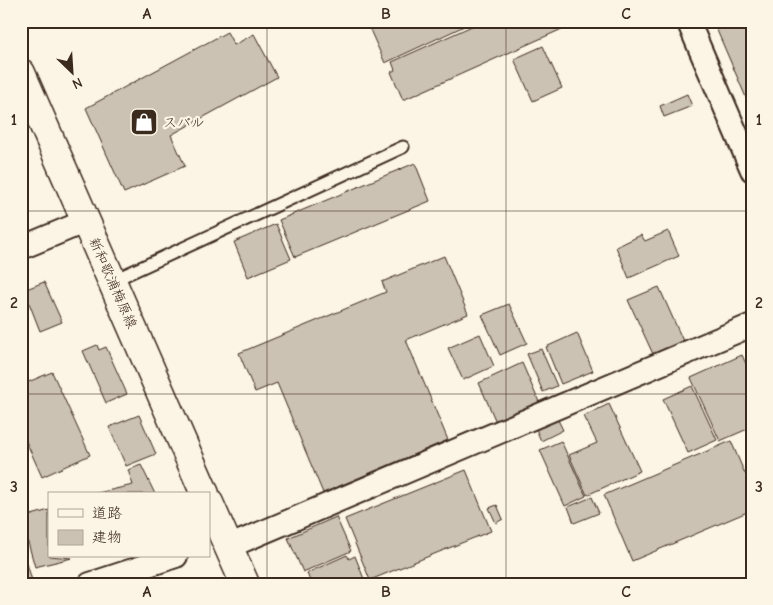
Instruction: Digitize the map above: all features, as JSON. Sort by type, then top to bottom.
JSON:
[{"type":"main road","name":"新和歌浦梅原線","points":[[21,73],[204,492]]},
{"type":"main road","points":[[210,506],[221,544],[245,584]]},
{"type":"street","points":[[688,21],[752,170]]},
{"type":"street","points":[[21,248],[86,221]]},
{"type":"street","points":[[221,544],[752,325]]},
{"type":"street","points":[[90,584],[170,558]]},
{"type":"lane","points":[[112,281],[403,147]]},
{"type":"building","points":[[366,21],[475,21],[385,63]]},
{"type":"building","points":[[483,21],[580,21],[403,100],[391,72],[395,70],[392,62]]},
{"type":"building","points":[[713,21],[752,21],[751,109]]},
{"type":"building","name":"スバル","points":[[227,32],[234,45],[254,34],[277,77],[171,135],[185,166],[124,193],[86,108]]},
{"type":"building","points":[[543,46],[562,88],[533,101],[514,59]]},
{"type":"building","points":[[687,94],[692,106],[664,117],[660,106]]},
{"type":"building","points":[[415,163],[430,201],[295,257],[279,220]]},
{"type":"building","points":[[276,224],[291,259],[248,277],[234,242]]},
{"type":"building","points":[[668,231],[679,256],[629,278],[616,247],[641,235],[645,241]]},
{"type":"building","points":[[444,256],[468,314],[406,340],[448,440],[323,493],[277,383],[255,392],[239,353],[386,292],[382,282]]},
{"type":"building","points":[[44,282],[62,322],[40,331],[24,290]]},
{"type":"building","points":[[659,287],[683,341],[653,354],[628,300]]},
{"type":"building","points":[[509,304],[527,343],[500,355],[482,315]]},
{"type":"building","points":[[577,333],[593,371],[561,384],[546,347]]},
{"type":"building","points":[[480,334],[494,366],[463,380],[448,348]]},
{"type":"building","points":[[97,345],[99,350],[106,347],[127,394],[106,403],[83,351]]},
{"type":"building","points":[[541,349],[557,386],[543,392],[527,354]]},
{"type":"building","points":[[742,355],[752,377],[752,427],[720,441],[691,378]]},
{"type":"building","points":[[522,363],[539,402],[496,422],[479,383]]},
{"type":"building","points":[[52,372],[90,455],[42,477],[21,430],[21,385]]},
{"type":"building","points":[[692,386],[717,440],[688,453],[663,399]]},
{"type":"building","points":[[609,404],[640,471],[587,495],[569,455],[597,443],[584,416]]},
{"type":"building","points":[[139,415],[156,454],[126,466],[109,427]]},
{"type":"building","points":[[557,418],[563,430],[541,441],[536,429]]},
{"type":"building","points":[[561,441],[586,496],[565,506],[540,450]]},
{"type":"building","points":[[731,441],[745,474],[752,471],[752,510],[632,561],[604,495]]},
{"type":"building","points":[[141,465],[154,492],[102,492],[133,485],[128,470]]},
{"type":"building","points":[[466,470],[491,531],[370,580],[345,519]]},
{"type":"building","points":[[592,497],[599,513],[574,523],[568,507]]},
{"type":"building","points":[[497,505],[503,519],[496,523],[489,508]]},
{"type":"building","points":[[48,510],[48,558],[72,558],[35,567],[21,518]]},
{"type":"building","points":[[336,517],[351,551],[303,572],[288,538]]},
{"type":"building","points":[[347,555],[349,559],[355,556],[366,584],[311,584],[307,573]]},
{"type":"building","points":[[26,560],[33,584],[24,584],[21,574],[21,561]]},
{"type":"place","name":"スバル","points":[[144,122]]}]
